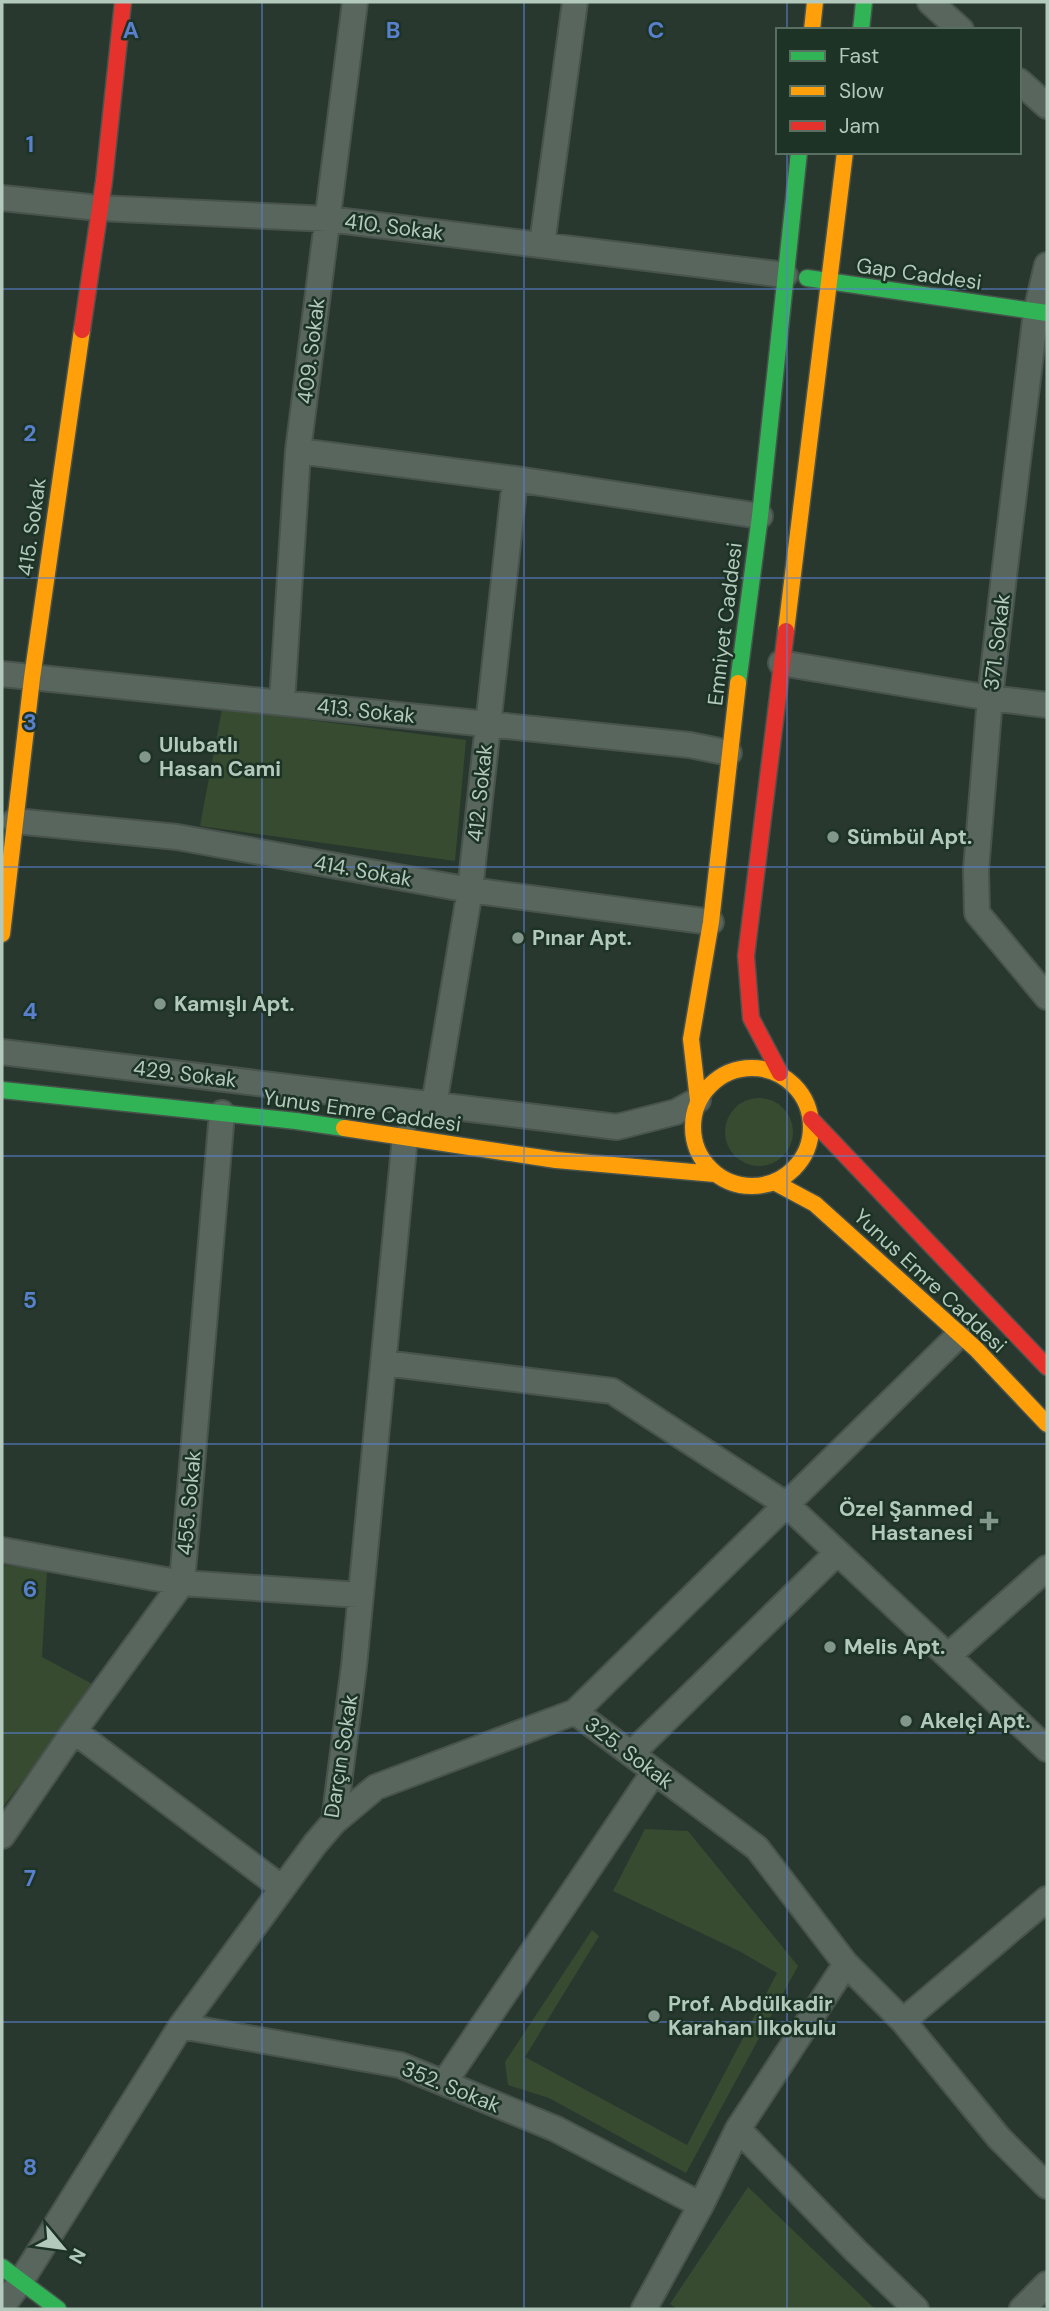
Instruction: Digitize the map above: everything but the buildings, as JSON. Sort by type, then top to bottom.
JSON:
[{"type":"main road","name":"415. Sokak","points":[[2,934],[32,678],[104,181],[123,2]]},
{"type":"main road","points":[[812,28],[815,2]]},
{"type":"main road","points":[[861,28],[864,2]]},
{"type":"main road","name":"Emniyet Caddesi","points":[[698,1100],[691,1039],[711,922],[729,753],[760,516],[799,154]]},
{"type":"main road","points":[[780,1073],[751,1018],[746,956],[845,154]]},
{"type":"main road","name":"Gap Caddesi","points":[[785,275],[1041,312]]},
{"type":"main road","points":[[743,1067],[780,1073],[795,1085],[806,1101],[811,1119],[810,1139],[803,1157],[791,1172],[775,1182],[754,1186],[734,1184],[715,1174],[701,1159],[693,1140],[692,1119],[698,1100],[709,1084],[725,1073],[743,1067]]},
{"type":"main road","name":"Yunus Emre Caddesi","points":[[2,1090],[296,1121],[556,1160],[715,1174]]},
{"type":"main road","name":"Yunus Emre Caddesi","points":[[811,1119],[1044,1357]]},
{"type":"main road","name":"Yunus Emre Caddesi","points":[[775,1182],[815,1204],[959,1335],[1047,1424]]},
{"type":"main road","points":[[11,2274],[58,2309]]},
{"type":"street","name":"409. Sokak","points":[[282,702],[298,451],[355,2]]},
{"type":"street","points":[[542,244],[575,2]]},
{"type":"street","points":[[930,2],[959,28]]},
{"type":"street","points":[[1021,83],[1047,106]]},
{"type":"street","name":"410. Sokak","points":[[2,198],[99,208],[328,219],[785,275]]},
{"type":"street","name":"371. Sokak","points":[[1047,265],[990,698],[976,870],[977,913],[1047,997]]},
{"type":"street","points":[[298,451],[515,479],[760,516]]},
{"type":"street","name":"412. Sokak","points":[[434,1105],[470,890],[515,479]]},
{"type":"street","points":[[781,663],[1047,705]]},
{"type":"street","name":"413. Sokak","points":[[2,674],[690,745],[729,753]]},
{"type":"street","name":"414. Sokak","points":[[15,821],[177,837],[470,890],[711,922]]},
{"type":"street","name":"429. Sokak","points":[[2,1052],[617,1127],[676,1112],[698,1100]]},
{"type":"street","name":"455. Sokak","points":[[2,1836],[74,1731],[182,1583],[222,1113]]},
{"type":"street","name":"Darçın Sokak","points":[[2,2307],[11,2274],[181,2026],[334,1822],[354,1666],[405,1137]]},
{"type":"street","name":"325. Sokak","points":[[959,1335],[575,1712],[757,1848],[846,1964],[903,2021],[999,2137],[1047,2186]]},
{"type":"street","points":[[384,1363],[612,1391],[787,1505],[1047,1749]]},
{"type":"street","points":[[2,1550],[182,1583],[359,1595]]},
{"type":"street","points":[[631,1754],[837,1553]]},
{"type":"street","points":[[949,1655],[1047,1569]]},
{"type":"street","points":[[334,1822],[376,1787],[575,1712]]},
{"type":"street","points":[[74,1731],[282,1888]]},
{"type":"street","points":[[444,2083],[654,1772]]},
{"type":"street","points":[[903,2021],[1047,1899]]},
{"type":"street","points":[[644,2309],[701,2205],[738,2129],[846,1964]]},
{"type":"street","name":"352. Sokak","points":[[181,2026],[400,2065],[556,2129],[701,2205]]},
{"type":"street","points":[[738,2129],[916,2309]]},
{"type":"street","points":[[1022,2309],[1047,2284]]},
{"type":"green space","points":[[222,709],[466,740],[455,861],[200,826]]},
{"type":"green space","points":[[759,1098],[772,1101],[783,1108],[790,1119],[793,1132],[790,1145],[783,1156],[772,1163],[759,1166],[746,1163],[735,1156],[728,1145],[725,1132],[728,1119],[735,1108],[746,1101]]},
{"type":"green space","points":[[2,1565],[47,1570],[42,1657],[96,1686],[2,1808]]},
{"type":"green space","points":[[645,1829],[688,1831],[798,1966],[686,2173],[549,2098],[508,2085],[505,2062],[592,1930],[599,1936],[525,2057],[687,2145],[777,1973],[739,1951],[613,1891]]},
{"type":"green space","points":[[748,2187],[875,2309],[677,2309],[670,2304]]},
{"type":"traffic: fast","points":[[861,28],[864,2]]},
{"type":"traffic: fast","points":[[738,683],[760,516],[799,154]]},
{"type":"traffic: fast","points":[[807,278],[1047,313]]},
{"type":"traffic: fast","points":[[2,1090],[344,1128]]},
{"type":"traffic: fast","points":[[2,2267],[58,2309]]},
{"type":"traffic: slow","points":[[812,28],[815,2]]},
{"type":"traffic: slow","points":[[786,631],[845,154]]},
{"type":"traffic: slow","points":[[2,934],[32,678],[82,330]]},
{"type":"traffic: slow","points":[[698,1100],[691,1039],[711,922],[738,683]]},
{"type":"traffic: slow","points":[[752,1068],[775,1072],[794,1085],[807,1104],[811,1127],[807,1150],[794,1169],[775,1182],[752,1186],[729,1182],[710,1169],[697,1150],[693,1127],[697,1104],[710,1085],[729,1072],[752,1068]]},
{"type":"traffic: slow","points":[[344,1128],[556,1160],[715,1174]]},
{"type":"traffic: slow","points":[[774,1182],[815,1204],[976,1349],[1047,1424]]},
{"type":"traffic: jam","points":[[82,330],[104,181],[123,2]]},
{"type":"traffic: jam","points":[[780,1073],[751,1018],[746,956],[786,631]]},
{"type":"traffic: jam","points":[[811,1119],[1047,1367]]},
{"type":"place","name":"Ulubatlı Hasan Cami","points":[[145,757]]},
{"type":"place","name":"Sümbül Apt.","points":[[833,837]]},
{"type":"place","name":"Pınar Apt.","points":[[518,938]]},
{"type":"place","name":"Kamışlı Apt.","points":[[160,1004]]},
{"type":"place","name":"Özel Şanmed Hastanesi","points":[[989,1521]]},
{"type":"place","name":"Melis Apt.","points":[[830,1647]]},
{"type":"place","name":"Akelçi Apt.","points":[[906,1721]]},
{"type":"place","name":"Prof. Abdülkadir Karahan İlkokulu","points":[[654,2016]]}]
